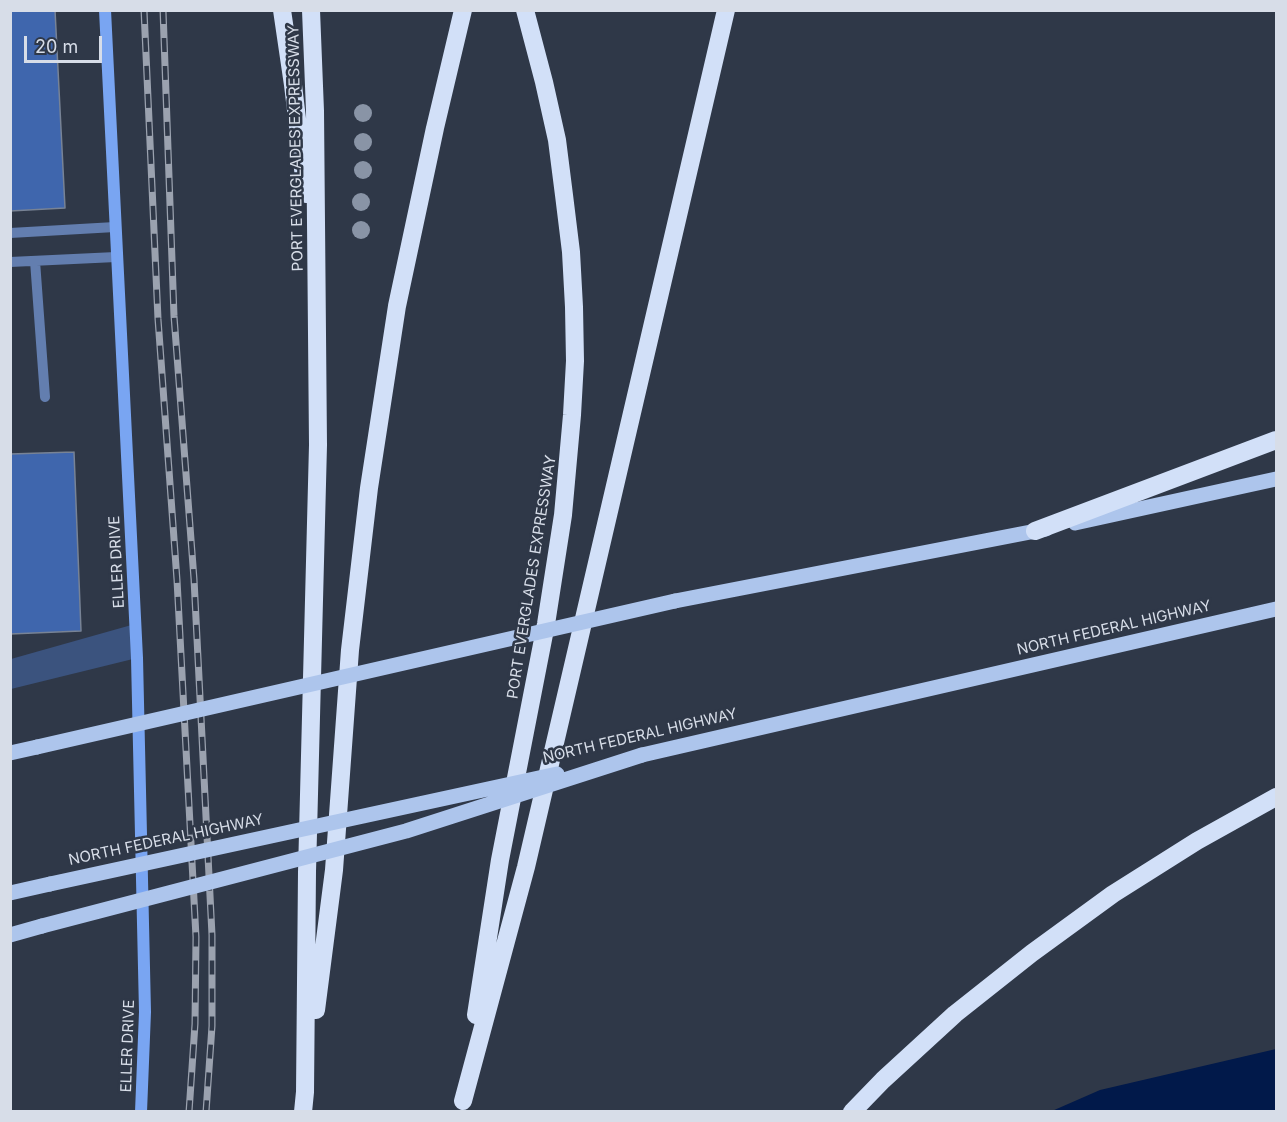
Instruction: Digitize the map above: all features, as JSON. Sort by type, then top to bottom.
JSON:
[{"type":"highway","points":[[282,10],[318,301]]},
{"type":"highway","name":"PORT EVERGLADES EXPRESSWAY","points":[[303,1112],[307,872],[316,585],[318,301],[311,10]]},
{"type":"highway","points":[[305,1092],[334,870],[350,650],[369,488],[397,306],[463,10]]},
{"type":"highway","name":"PORT EVERGLADES EXPRESSWAY","points":[[462,1106],[500,860],[546,624],[570,464],[574,361],[571,263],[556,140],[525,10]]},
{"type":"highway","points":[[537,10],[544,82]]},
{"type":"highway","points":[[462,1106],[526,867],[726,10]]},
{"type":"highway","points":[[1035,531],[1276,440]]},
{"type":"highway","points":[[852,1112],[883,1080],[955,1014],[1032,953],[1197,841],[1276,797]]},
{"type":"main road","points":[[10,753],[675,601],[1035,531],[1276,480]]},
{"type":"main road","name":"NORTH FEDERAL HIGHWAY","points":[[10,893],[642,755],[1276,609]]},
{"type":"main road","points":[[10,935],[406,831],[642,755]]},
{"type":"street","name":"ELLER DRIVE","points":[[105,10],[137,658],[145,1012],[141,1112]]},
{"type":"lane","points":[[10,233],[115,227]]},
{"type":"lane","points":[[10,262],[117,257]]},
{"type":"lane","points":[[35,261],[45,397]]},
{"type":"shaded area","points":[[135,624],[137,658],[11,689],[11,659]]},
{"type":"shaded area","points":[[1276,1049],[1276,1111],[1052,1111],[1100,1090]]},
{"type":"building","points":[[10,10],[55,10],[65,208],[10,211]]},
{"type":"building","points":[[74,452],[81,631],[10,634],[10,454]]},
{"type":"railway","points":[[144,10],[158,319],[177,580],[196,937],[195,1024],[189,1112]]},
{"type":"railway","points":[[163,10],[174,316],[194,579],[212,935],[212,1026],[206,1112]]}]
